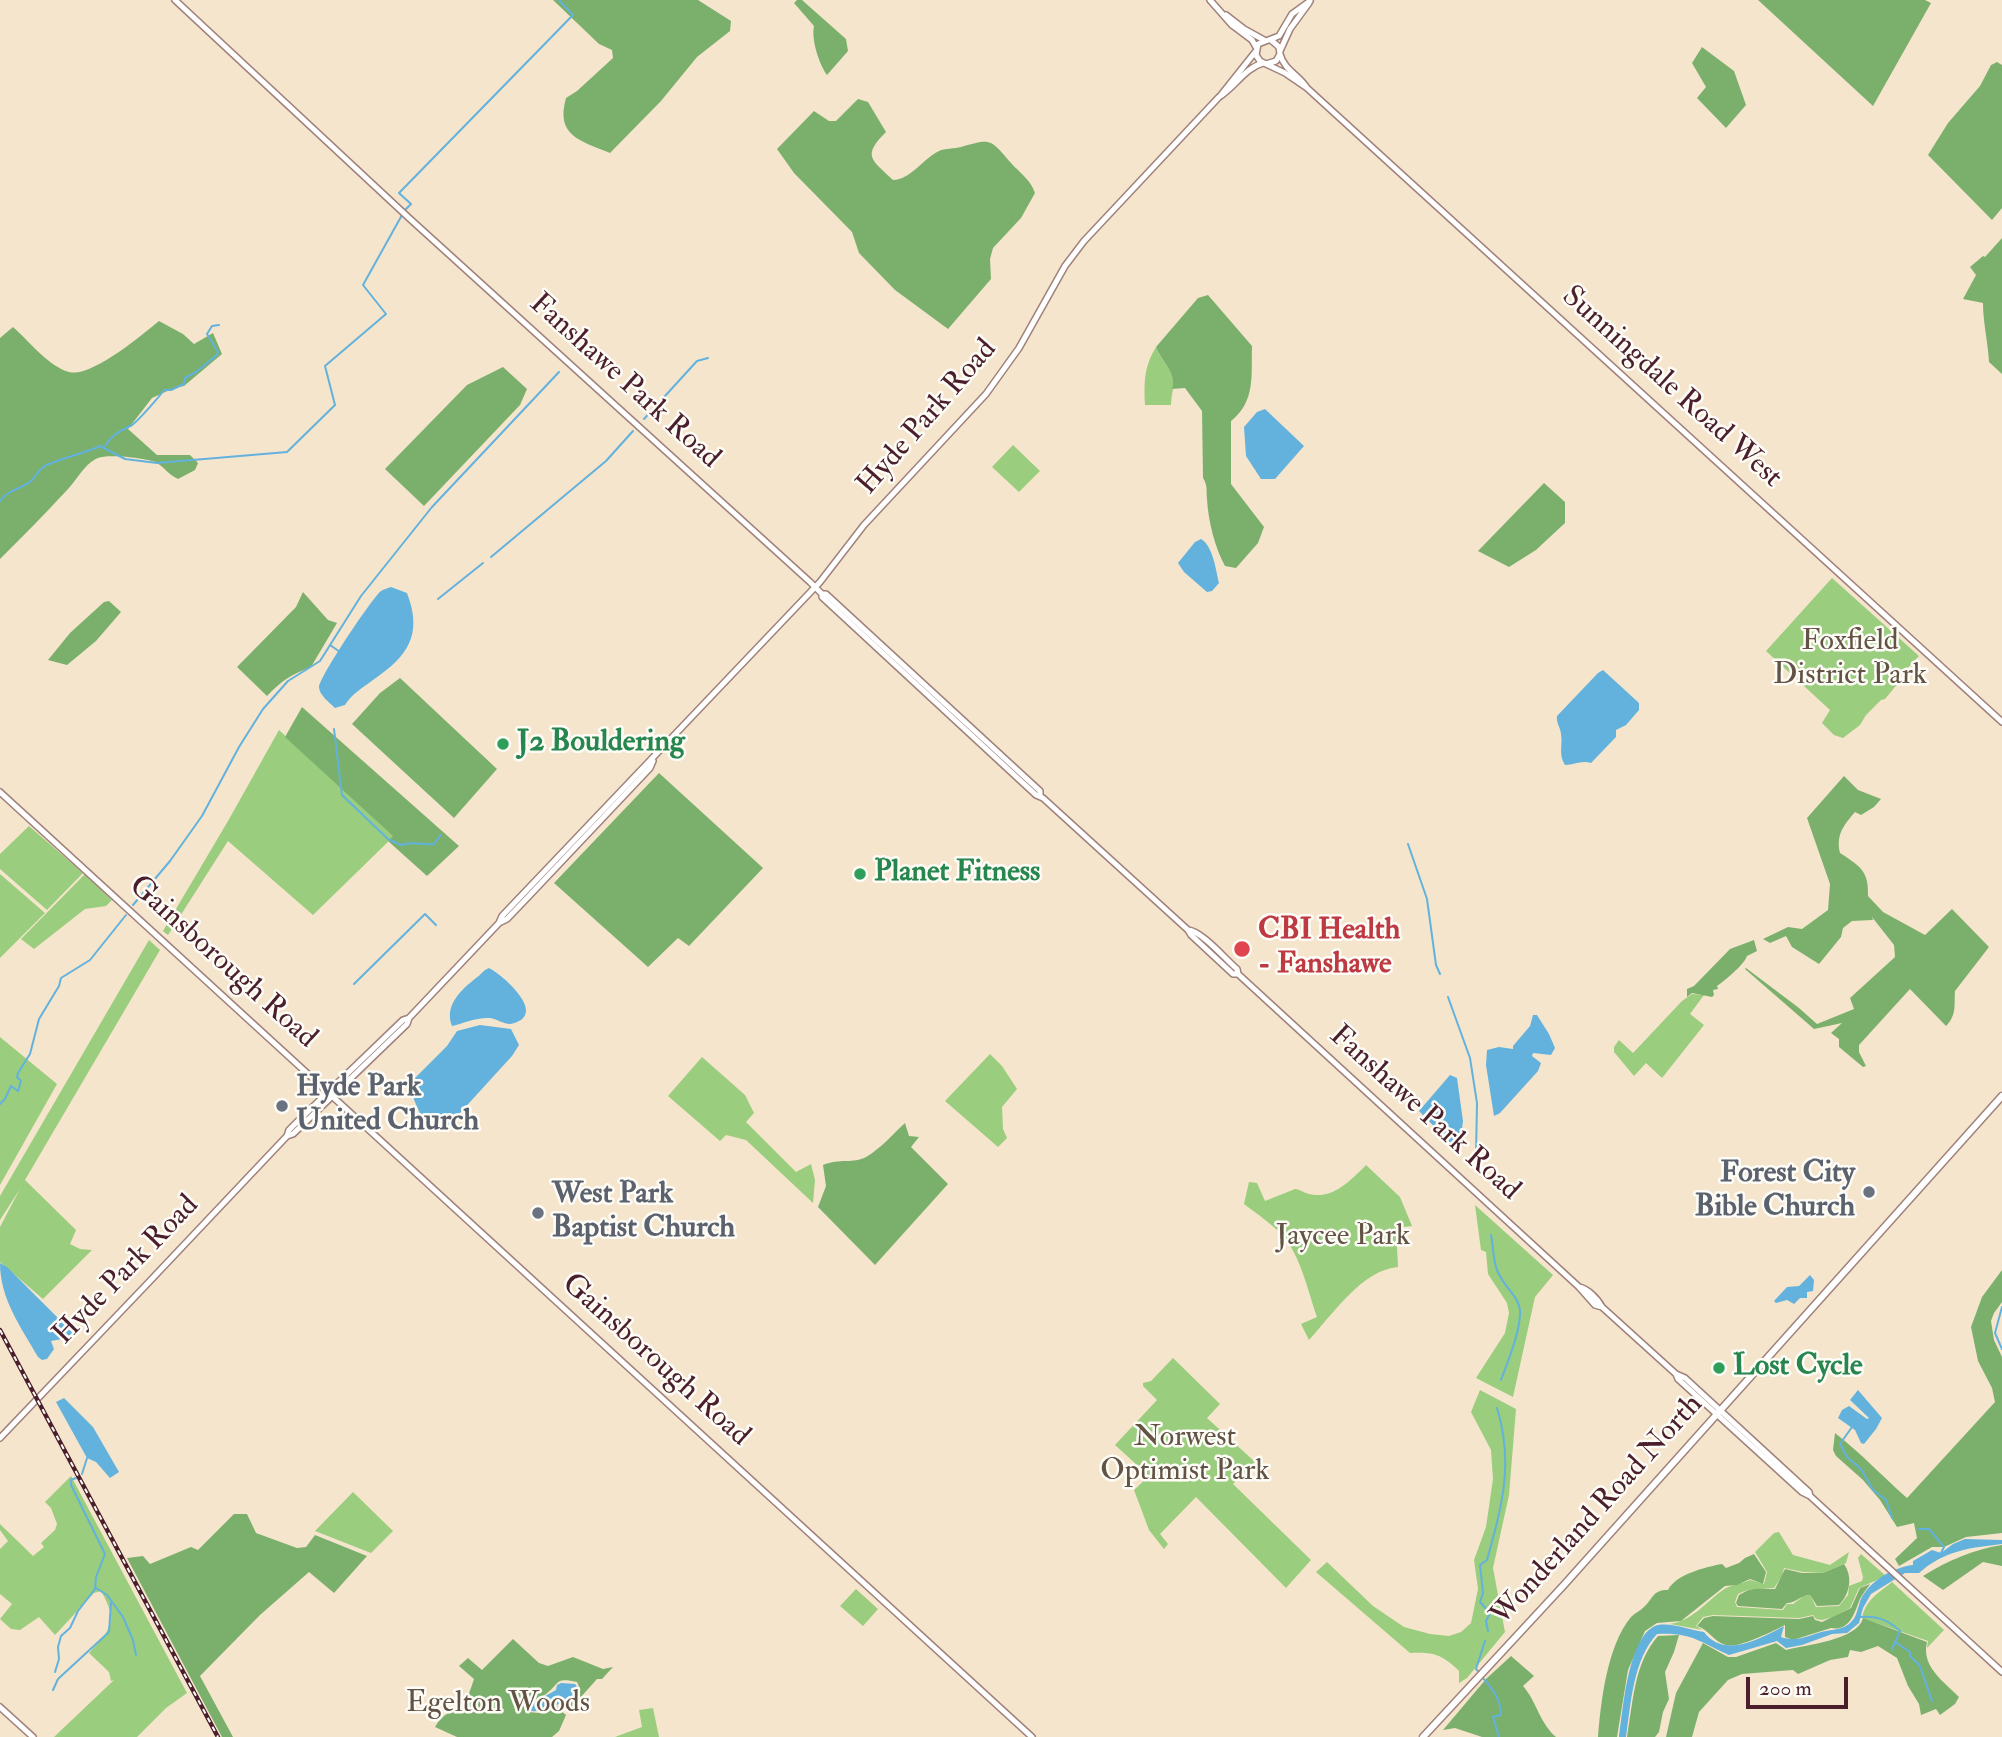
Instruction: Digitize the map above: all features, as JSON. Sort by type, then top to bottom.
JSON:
[{"type":"main road","name":"Fanshawe Park Road","points":[[175,0],[409,218],[936,695],[1233,974],[1238,974],[1579,1287],[1600,1301],[1602,1307],[1676,1374],[1682,1375],[1718,1413],[1809,1492],[1810,1496],[2002,1672]]},
{"type":"main road","points":[[1210,0],[1244,29],[1277,44],[1280,53]]},
{"type":"main road","points":[[1222,12],[1232,25],[1252,40],[1258,58],[1265,63],[1273,63],[1293,23],[1310,1]]},
{"type":"main road","points":[[1256,49],[1282,33],[1292,14],[1310,1]]},
{"type":"main road","name":"Hyde Park Road","points":[[0,1438],[287,1136],[289,1130],[407,1024],[409,1018],[499,923],[502,916],[815,587],[864,525],[986,394],[1019,348],[1065,266],[1081,245],[1219,97],[1256,49]]},
{"type":"main road","name":"Sunningdale Road West","points":[[1280,53],[1284,65],[1299,77],[1307,88]]},
{"type":"main road","name":"Sunningdale Road West","points":[[1265,63],[1307,88],[2002,722]]},
{"type":"main road","name":"Hyde Park Road","points":[[1219,97],[1242,79],[1250,68],[1265,63]]},
{"type":"main road","name":"Gainsborough Road","points":[[0,792],[1032,1737]]},
{"type":"main road","name":"Wonderland Road North","points":[[1423,1737],[2002,1096]]},
{"type":"main road","points":[[0,1707],[33,1737]]},
{"type":"green space","points":[[553,0],[698,0],[731,21],[730,31],[697,57],[661,101],[610,153],[573,135],[564,121],[564,111],[566,98],[613,58],[612,50],[599,44]]},
{"type":"green space","points":[[802,0],[846,39],[848,51],[827,75],[816,51],[814,26],[794,3]]},
{"type":"green space","points":[[1758,0],[1925,0],[1931,3],[1873,106]]},
{"type":"green space","points":[[1702,47],[1734,71],[1746,105],[1726,128],[1697,98],[1706,87],[1692,63]]},
{"type":"green space","points":[[1997,62],[2002,65],[2002,208],[1992,220],[1928,155],[1948,123],[1980,86],[1991,65]]},
{"type":"green space","points":[[858,99],[868,102],[886,132],[874,147],[872,157],[893,180],[911,173],[939,151],[985,142],[999,149],[1028,180],[1035,193],[1021,218],[993,248],[990,259],[991,279],[948,329],[895,290],[859,253],[852,232],[794,173],[777,149],[814,111],[829,121],[836,121]]},
{"type":"green space","points":[[2002,238],[2002,374],[1989,362],[1983,303],[1963,299],[1976,275],[1970,267],[1985,257]]},
{"type":"green space","points":[[1208,295],[1252,346],[1252,377],[1248,396],[1245,405],[1231,421],[1231,484],[1264,527],[1258,543],[1236,568],[1225,566],[1210,525],[1203,478],[1202,411],[1185,388],[1172,389],[1173,378],[1156,347],[1198,298]]},
{"type":"green space","points":[[159,321],[183,334],[194,344],[213,333],[222,354],[184,386],[152,398],[128,429],[157,455],[190,455],[198,463],[195,470],[178,479],[152,461],[118,457],[93,460],[0,559],[0,338],[13,327],[61,369],[78,372],[90,369],[116,354]]},
{"type":"green space","points":[[1156,347],[1174,380],[1171,405],[1145,405],[1146,375]]},
{"type":"green space","points":[[503,367],[527,389],[520,405],[424,506],[385,469],[467,385]]},
{"type":"green space","points":[[1013,445],[1040,471],[1019,492],[992,467]]},
{"type":"green space","points":[[1544,483],[1565,502],[1565,523],[1536,550],[1509,567],[1478,551]]},
{"type":"green space","name":"Foxfield District Park","points":[[1832,578],[1919,656],[1902,674],[1885,699],[1843,738],[1834,735],[1822,723],[1830,710],[1766,651]]},
{"type":"green space","points":[[303,592],[328,620],[337,623],[311,667],[287,678],[267,696],[237,667],[296,607]]},
{"type":"green space","points":[[109,601],[121,612],[96,641],[67,665],[48,660],[70,633],[104,602]]},
{"type":"green space","points":[[400,678],[497,769],[454,818],[352,724],[380,693]]},
{"type":"green space","points":[[302,707],[459,846],[427,876],[388,841],[393,836],[285,737]]},
{"type":"green space","points":[[279,730],[394,836],[313,915],[228,841],[168,935],[163,931]]},
{"type":"green space","points":[[659,773],[763,868],[689,946],[678,938],[648,967],[554,883]]},
{"type":"green space","points":[[1844,776],[1858,790],[1881,799],[1861,815],[1855,812],[1844,826],[1839,841],[1840,853],[1858,866],[1865,875],[1868,896],[1883,912],[1925,935],[1952,909],[1989,947],[1955,991],[1953,1014],[1946,1026],[1910,989],[1859,1045],[1859,1052],[1866,1066],[1863,1067],[1839,1047],[1839,1039],[1831,1033],[1842,1023],[1814,1029],[1745,969],[1817,1024],[1854,1009],[1850,998],[1895,957],[1894,945],[1872,917],[1873,920],[1852,921],[1843,928],[1841,937],[1819,964],[1792,947],[1786,936],[1770,943],[1763,939],[1788,927],[1802,929],[1828,910],[1830,884],[1807,818]]},
{"type":"green space","points":[[29,826],[83,873],[47,910],[0,869],[0,854]]},
{"type":"green space","points":[[0,874],[45,913],[0,958]]},
{"type":"green space","points":[[85,874],[112,900],[106,906],[85,909],[34,949],[21,939]]},
{"type":"green space","points":[[149,940],[160,950],[25,1180],[76,1230],[70,1244],[80,1249],[92,1250],[43,1299],[0,1262],[0,1227],[20,1189],[0,1220],[0,1196]]},
{"type":"green space","points":[[1754,940],[1757,951],[1747,956],[1729,977],[1717,986],[1718,989],[1713,990],[1712,997],[1692,993],[1687,997],[1687,989],[1694,986],[1730,949]]},
{"type":"green space","points":[[1692,994],[1704,995],[1690,1014],[1704,1025],[1662,1078],[1646,1063],[1634,1076],[1614,1052],[1614,1047],[1619,1040],[1633,1053],[1682,1001]]},
{"type":"green space","points":[[0,1037],[57,1084],[0,1185]]},
{"type":"green space","points":[[990,1054],[1002,1066],[1017,1089],[1002,1107],[1003,1129],[1007,1138],[998,1147],[945,1101]]},
{"type":"green space","points":[[702,1057],[745,1095],[754,1113],[746,1122],[796,1172],[811,1164],[815,1180],[813,1203],[746,1140],[726,1135],[720,1141],[668,1096]]},
{"type":"green space","points":[[905,1123],[909,1136],[919,1137],[911,1147],[948,1184],[875,1265],[818,1207],[826,1186],[823,1165],[866,1157]]},
{"type":"green space","name":"Jaycee Park","points":[[1366,1165],[1400,1197],[1412,1226],[1396,1228],[1398,1267],[1372,1276],[1360,1285],[1309,1340],[1301,1324],[1317,1317],[1303,1275],[1295,1254],[1283,1236],[1244,1204],[1249,1182],[1257,1183],[1265,1201],[1295,1189],[1324,1195],[1340,1188]]},
{"type":"green space","points":[[1475,1205],[1553,1275],[1535,1297],[1513,1397],[1476,1378],[1505,1333],[1509,1313],[1507,1303],[1488,1274],[1486,1252],[1481,1250]]},
{"type":"green space","points":[[2002,1270],[2002,1302],[1991,1321],[1994,1340],[2002,1357],[2002,1533],[1966,1537],[1944,1547],[1932,1547],[1899,1566],[1895,1559],[1917,1538],[1914,1523],[1897,1527],[1863,1480],[1836,1456],[1833,1450],[1835,1433],[1907,1498],[1995,1402],[1992,1388],[1978,1361],[1971,1327],[1982,1297]]},
{"type":"green space","name":"Norwest Optimist Park","points":[[1173,1358],[1220,1404],[1207,1418],[1255,1462],[1233,1484],[1311,1560],[1286,1588],[1196,1497],[1160,1534],[1168,1544],[1164,1549],[1149,1530],[1134,1490],[1149,1476],[1115,1445],[1157,1400],[1143,1383],[1151,1381]]},
{"type":"green space","points":[[1480,1390],[1516,1409],[1509,1495],[1493,1568],[1505,1632],[1467,1678],[1459,1683],[1459,1671],[1447,1661],[1431,1654],[1410,1653],[1316,1572],[1327,1562],[1373,1606],[1404,1627],[1449,1636],[1461,1632],[1471,1623],[1478,1589],[1474,1560],[1486,1527],[1493,1479],[1491,1450],[1471,1412]]},
{"type":"green space","points":[[71,1476],[187,1693],[166,1708],[137,1737],[54,1737],[114,1680],[111,1681],[109,1672],[89,1653],[110,1625],[110,1610],[101,1591],[94,1593],[55,1635],[39,1617],[20,1630],[11,1629],[0,1619],[12,1604],[0,1594],[0,1549],[8,1541],[0,1530],[0,1524],[33,1556],[44,1547],[41,1543],[55,1530],[57,1524],[51,1508],[45,1502]]},
{"type":"green space","points":[[353,1492],[393,1531],[371,1553],[315,1531]]},
{"type":"green space","points":[[234,1514],[247,1514],[256,1533],[297,1548],[306,1547],[315,1535],[367,1556],[334,1593],[309,1572],[260,1615],[200,1676],[233,1737],[222,1737],[127,1558],[143,1556],[150,1564],[191,1547],[198,1550]]},
{"type":"green space","points":[[1779,1532],[1793,1555],[1830,1565],[1849,1552],[1846,1563],[1823,1573],[1784,1568],[1774,1588],[1752,1589],[1738,1594],[1735,1602],[1737,1607],[1783,1610],[1787,1604],[1793,1604],[1810,1595],[1816,1607],[1839,1606],[1848,1595],[1849,1586],[1862,1581],[1858,1558],[1861,1554],[1886,1576],[1859,1588],[1850,1608],[1822,1620],[1813,1615],[1799,1618],[1713,1615],[1703,1617],[1696,1626],[1703,1630],[1670,1624],[1692,1615],[1726,1588],[1750,1580],[1764,1584],[1767,1572],[1755,1552],[1774,1533]]},
{"type":"green space","points":[[2002,1545],[2002,1566],[1983,1562],[1943,1590],[1923,1576],[1961,1556]]},
{"type":"green space","points":[[1754,1554],[1766,1572],[1763,1584],[1750,1579],[1737,1585],[1725,1586],[1681,1621],[1657,1623],[1645,1631],[1628,1670],[1617,1737],[1598,1737],[1603,1691],[1611,1658],[1631,1617],[1656,1593],[1668,1590],[1684,1576],[1722,1564],[1726,1568]]},
{"type":"green space","points":[[1844,1564],[1849,1574],[1849,1585],[1846,1596],[1839,1605],[1817,1606],[1810,1595],[1787,1603],[1782,1609],[1738,1606],[1736,1603],[1739,1595],[1749,1590],[1775,1589],[1785,1569],[1802,1573],[1823,1573]]},
{"type":"green space","points":[[1892,1582],[1944,1630],[1927,1648],[1928,1641],[1862,1618],[1870,1601]]},
{"type":"green space","points":[[1870,1584],[1846,1625],[1793,1640],[1785,1637],[1785,1625],[1731,1646],[1718,1641],[1697,1626],[1704,1618],[1713,1616],[1799,1619],[1813,1616],[1815,1620],[1822,1622],[1851,1608],[1860,1588]]},
{"type":"green space","points":[[856,1589],[878,1609],[863,1626],[840,1606]]},
{"type":"green space","points":[[1863,1618],[1927,1642],[1926,1651],[1930,1666],[1959,1697],[1955,1704],[1940,1715],[1936,1709],[1921,1715],[1919,1704],[1908,1686],[1897,1658],[1878,1646],[1861,1652],[1850,1650],[1848,1657],[1830,1660],[1798,1674],[1793,1670],[1742,1674],[1728,1680],[1699,1712],[1692,1737],[1666,1737],[1676,1693],[1703,1643],[1728,1657],[1736,1657],[1776,1643],[1786,1650],[1852,1632]]},
{"type":"green space","points":[[1679,1635],[1665,1672],[1669,1699],[1659,1732],[1655,1737],[1627,1737],[1636,1684],[1644,1658],[1658,1636]]},
{"type":"green space","name":"Egelton Woods","points":[[513,1639],[539,1663],[548,1666],[573,1657],[603,1669],[613,1667],[602,1679],[597,1679],[571,1708],[566,1704],[580,1689],[577,1682],[564,1680],[530,1703],[529,1712],[538,1713],[560,1706],[566,1715],[559,1731],[552,1737],[457,1737],[435,1727],[443,1716],[463,1703],[470,1690],[474,1679],[459,1666],[468,1658],[482,1670]]},
{"type":"green space","points":[[1511,1656],[1534,1676],[1523,1686],[1556,1737],[1482,1737],[1455,1728],[1443,1730],[1486,1679]]},
{"type":"green space","points":[[653,1708],[659,1737],[615,1737],[642,1727],[639,1710]]},
{"type":"water","points":[[1265,409],[1304,446],[1275,479],[1261,479],[1246,456],[1244,427],[1257,412]]},
{"type":"water","points":[[1201,539],[1211,553],[1219,583],[1212,591],[1207,592],[1184,572],[1178,563],[1195,542]]},
{"type":"water","points":[[391,587],[407,593],[412,608],[413,633],[409,643],[385,671],[358,691],[345,705],[335,708],[321,693],[319,687],[322,680],[368,607],[381,591]]},
{"type":"water","points":[[1603,670],[1639,703],[1639,710],[1626,725],[1616,730],[1616,737],[1591,763],[1565,765],[1557,716]]},
{"type":"water","points":[[489,968],[517,991],[526,1007],[526,1014],[521,1020],[511,1024],[485,1018],[452,1026],[450,1011],[455,999]]},
{"type":"water","points":[[1533,1015],[1537,1015],[1555,1048],[1551,1055],[1533,1053],[1532,1056],[1541,1063],[1538,1071],[1500,1113],[1494,1116],[1486,1065],[1487,1050],[1499,1047],[1513,1049],[1530,1026]]},
{"type":"water","points":[[480,1025],[511,1029],[519,1045],[449,1125],[431,1127],[421,1114],[410,1089],[414,1079],[447,1046],[457,1031]]},
{"type":"water","points":[[1450,1075],[1457,1078],[1463,1121],[1459,1152],[1419,1111]]},
{"type":"water","points":[[0,1263],[73,1333],[73,1337],[51,1341],[54,1349],[47,1359],[38,1357],[13,1312],[4,1289]]},
{"type":"water","points":[[1810,1275],[1814,1280],[1813,1291],[1807,1292],[1807,1298],[1800,1298],[1794,1304],[1787,1300],[1776,1303],[1774,1301],[1787,1287],[1799,1286]]},
{"type":"water","points":[[1858,1390],[1882,1418],[1864,1444],[1855,1430],[1838,1418],[1842,1410],[1849,1406],[1869,1418],[1850,1400]]},
{"type":"water","points":[[64,1398],[93,1427],[119,1472],[110,1478],[96,1462],[87,1458],[56,1402]]},
{"type":"water","points":[[1965,1539],[2002,1540],[2002,1544],[1958,1551],[1938,1559],[1919,1573],[1905,1573],[1871,1594],[1859,1623],[1847,1633],[1832,1634],[1786,1648],[1777,1641],[1729,1655],[1687,1636],[1657,1634],[1649,1644],[1638,1669],[1626,1737],[1619,1737],[1633,1659],[1646,1633],[1655,1626],[1673,1625],[1704,1632],[1712,1640],[1732,1645],[1753,1641],[1784,1626],[1781,1637],[1791,1639],[1838,1629],[1853,1620],[1862,1597],[1880,1578],[1896,1569],[1913,1565],[1913,1561],[1932,1550],[1941,1553]]},
{"type":"water","points":[[561,1683],[575,1684],[579,1689],[570,1699],[565,1699],[553,1707],[530,1711],[531,1704],[556,1690]]},
{"type":"waterway","points":[[405,210],[411,204],[399,193],[573,15],[559,0]]},
{"type":"waterway","points":[[0,501],[32,480],[44,466],[100,446],[125,459],[157,463],[287,452],[335,405],[325,366],[386,314],[363,285],[402,215]]},
{"type":"waterway","points":[[105,446],[114,436],[135,423],[164,390],[184,384],[185,378],[217,355],[218,352],[207,334],[212,326],[219,325]]},
{"type":"waterway","points":[[644,419],[697,361],[708,358]]},
{"type":"waterway","points":[[133,905],[170,861],[202,816],[263,709],[288,681],[320,661],[361,596],[432,507],[559,372]]},
{"type":"waterway","points":[[491,557],[606,461],[633,431]]},
{"type":"waterway","points":[[438,599],[483,563]]},
{"type":"waterway","points":[[330,645],[340,652]]},
{"type":"waterway","points":[[334,729],[342,795],[388,839],[401,845],[434,844],[441,835]]},
{"type":"waterway","points":[[1408,844],[1427,899],[1436,965],[1440,974]]},
{"type":"waterway","points":[[354,984],[425,914],[436,925]]},
{"type":"waterway","points":[[0,1104],[11,1086],[18,1091],[21,1081],[17,1077],[18,1073],[30,1054],[39,1019],[61,978],[90,960],[126,915]]},
{"type":"waterway","points":[[1448,997],[1470,1058],[1477,1103],[1476,1155]]},
{"type":"waterway","points":[[1491,1235],[1498,1273],[1519,1304],[1520,1310],[1516,1336],[1501,1380]]},
{"type":"waterway","points":[[2002,1307],[1995,1333],[2002,1349]]},
{"type":"waterway","points":[[1488,1631],[1486,1621],[1490,1613],[1480,1602],[1483,1593],[1480,1565],[1487,1560],[1504,1484],[1505,1447],[1497,1408]]},
{"type":"waterway","points":[[1852,1427],[1840,1444],[1847,1457],[1861,1469],[1873,1490],[1886,1500],[1892,1518]]},
{"type":"waterway","points":[[82,1474],[87,1458]]},
{"type":"waterway","points":[[55,1672],[61,1636],[70,1628],[78,1611],[95,1589],[96,1577],[105,1554],[71,1485],[71,1480],[76,1478]]},
{"type":"waterway","points":[[1919,1529],[1929,1529],[1944,1547],[1941,1553]]},
{"type":"waterway","points":[[96,1588],[107,1595],[123,1617],[136,1655]]},
{"type":"waterway","points":[[53,1690],[58,1679],[109,1632],[111,1603]]},
{"type":"waterway","points":[[1859,1617],[1881,1619],[1900,1631],[1892,1649]]},
{"type":"waterway","points":[[1479,1672],[1476,1669],[1485,1641]]},
{"type":"waterway","points":[[1895,1642],[1910,1652],[1910,1656],[1920,1666],[1932,1701]]},
{"type":"waterway","points":[[1482,1677],[1498,1699],[1501,1715],[1493,1717],[1499,1737]]},
{"type":"railway","points":[[0,1330],[218,1737]]},
{"type":"place","name":"J2 Bouldering","points":[[503,744]]},
{"type":"place","name":"Planet Fitness","points":[[860,874]]},
{"type":"place","name":"CBI Health - Fanshawe","points":[[1242,949]]},
{"type":"place","name":"Hyde Park United Church","points":[[282,1106]]},
{"type":"place","name":"Forest City Bible Church","points":[[1869,1192]]},
{"type":"place","name":"West Park Baptist Church","points":[[538,1213]]},
{"type":"place","name":"Lost Cycle","points":[[1719,1368]]}]
